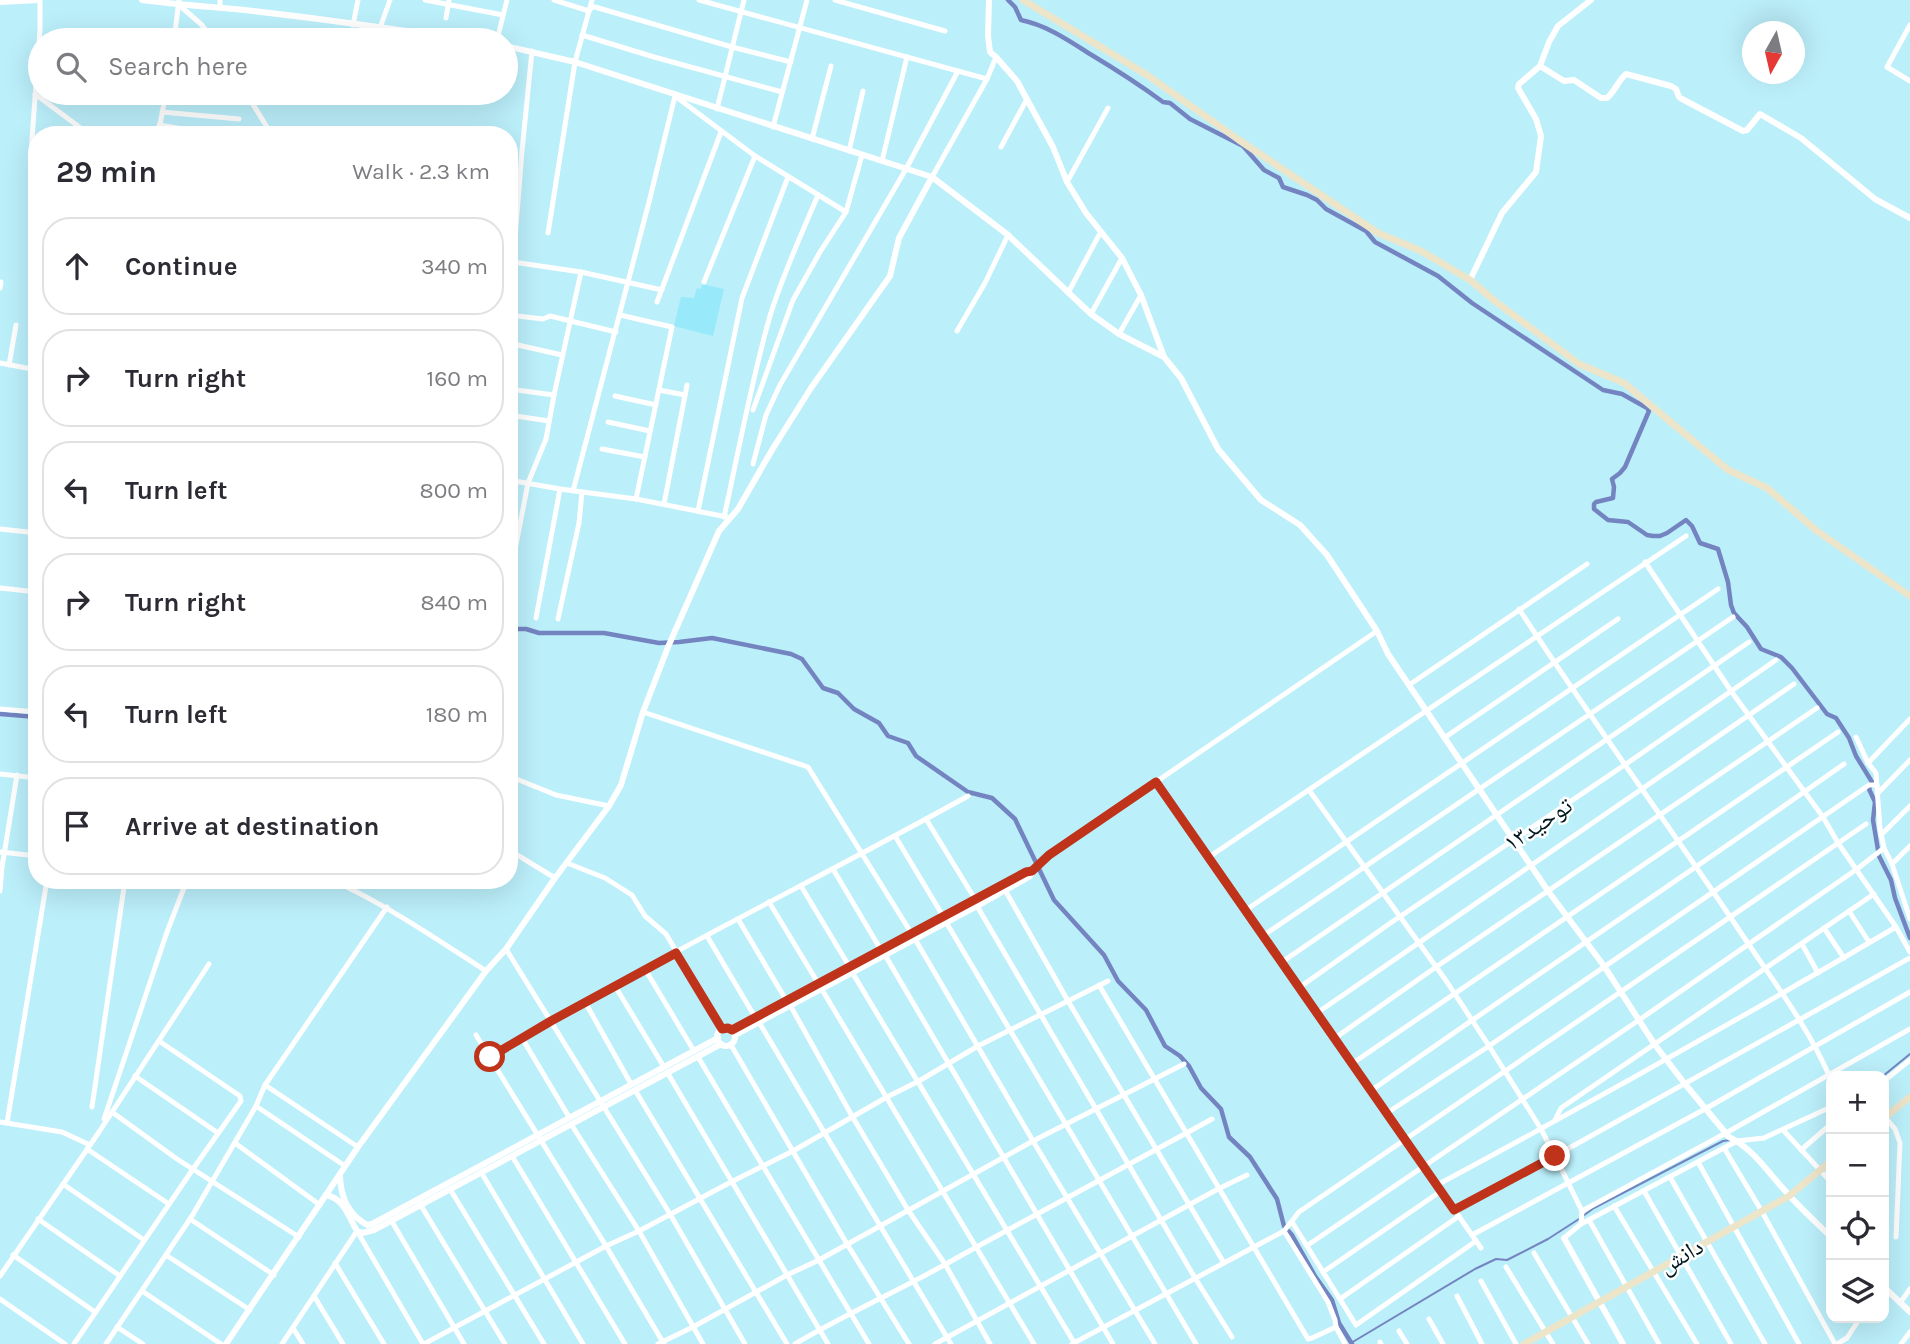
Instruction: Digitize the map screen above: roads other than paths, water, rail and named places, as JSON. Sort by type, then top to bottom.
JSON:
[{"type":"main road","points":[[1023,0],[1147,75],[1378,233],[1421,251],[1470,280],[1579,364],[1624,383],[1728,470],[1766,488],[1817,531],[1910,596]]},
{"type":"main road","points":[[1889,1114],[1910,1097]]},
{"type":"main road","name":"دانش","points":[[1524,1344],[1789,1196],[1826,1165]]},
{"type":"street","points":[[0,2],[39,0],[40,28]]},
{"type":"street","points":[[142,0],[220,4],[380,28],[390,0]]},
{"type":"street","points":[[353,25],[358,0]]},
{"type":"street","points":[[425,0],[449,2],[503,15]]},
{"type":"street","points":[[500,28],[507,0]]},
{"type":"street","points":[[554,0],[589,11]]},
{"type":"street","points":[[548,233],[575,62],[592,0]]},
{"type":"street","points":[[699,0],[987,79]]},
{"type":"street","points":[[717,108],[744,0]]},
{"type":"street","points":[[773,127],[807,0]]},
{"type":"street","points":[[835,0],[945,31]]},
{"type":"street","points":[[989,0],[990,52],[1017,81],[1053,147],[1067,182],[1086,213],[1122,258],[1141,295],[1164,357],[1181,378],[1217,449],[1261,500],[1300,525],[1327,555],[1444,738],[1548,891],[1604,967],[1655,1045],[1727,1135],[1760,1162],[1789,1196],[1826,1232]]},
{"type":"street","points":[[1470,280],[1502,213],[1536,172],[1541,136],[1536,119],[1518,88],[1519,84],[1540,66],[1558,26],[1591,0]]},
{"type":"street","points":[[446,18],[449,2]]},
{"type":"street","points":[[176,28],[179,3]]},
{"type":"street","points":[[179,3],[204,28]]},
{"type":"street","points":[[589,11],[595,7],[791,62]]},
{"type":"street","points":[[1910,25],[1887,67],[1910,80]]},
{"type":"street","points":[[582,35],[782,92]]},
{"type":"street","points":[[518,48],[575,62],[932,177],[1008,235],[1091,314],[1119,334],[1164,357]]},
{"type":"street","points":[[518,200],[532,51]]},
{"type":"street","points":[[882,161],[907,57]]},
{"type":"street","points":[[518,481],[636,499],[727,517],[738,509],[811,388],[890,276],[899,238],[987,79],[996,57]]},
{"type":"street","points":[[812,139],[831,66]]},
{"type":"street","points":[[1540,66],[1564,80],[1574,80],[1607,98],[1626,74],[1671,86],[1682,99],[1743,131],[1747,130],[1760,114],[1801,138],[1875,199],[1910,218]]},
{"type":"street","points":[[753,464],[766,415],[780,385],[906,169],[958,71]]},
{"type":"street","points":[[849,151],[863,91]]},
{"type":"street","points":[[675,96],[755,156],[846,212]]},
{"type":"street","points":[[573,491],[653,190],[675,96]]},
{"type":"street","points":[[1001,147],[1027,99]]},
{"type":"street","points":[[33,126],[34,105]]},
{"type":"street","points":[[50,105],[78,126]]},
{"type":"street","points":[[163,105],[159,125],[165,126]]},
{"type":"street","points":[[253,105],[266,126]]},
{"type":"street","points":[[1067,182],[1108,108]]},
{"type":"street","points":[[162,112],[239,119]]},
{"type":"street","points":[[657,302],[721,132]]},
{"type":"street","points":[[751,409],[793,300],[846,212],[862,155]]},
{"type":"street","points":[[704,282],[755,156]]},
{"type":"street","points":[[698,511],[742,298],[788,177]]},
{"type":"street","points":[[142,1291],[224,1344],[274,1275],[358,1147],[609,806],[621,785],[643,712],[668,647],[727,517],[770,317],[817,195]]},
{"type":"street","points":[[957,331],[985,283],[1008,235]]},
{"type":"street","points":[[1068,293],[1100,235]]},
{"type":"street","points":[[1091,314],[1122,258]]},
{"type":"street","points":[[518,263],[581,272],[662,290]]},
{"type":"street","points":[[518,535],[528,483],[546,439],[581,272]]},
{"type":"street","points":[[1119,334],[1141,295]]},
{"type":"street","points":[[518,315],[543,319],[550,316],[616,331]]},
{"type":"street","points":[[620,316],[672,327],[636,499]]},
{"type":"street","points":[[9,365],[16,325]]},
{"type":"street","points":[[518,345],[562,355]]},
{"type":"street","points":[[0,363],[28,369]]},
{"type":"street","points":[[664,504],[687,385]]},
{"type":"street","points":[[518,390],[554,395]]},
{"type":"street","points":[[659,390],[685,395]]},
{"type":"street","points":[[615,396],[656,405]]},
{"type":"street","points":[[751,409],[766,415]]},
{"type":"street","points":[[518,416],[550,421]]},
{"type":"street","points":[[608,422],[650,432]]},
{"type":"street","points":[[602,449],[645,457]]},
{"type":"street","points":[[536,618],[560,489]]},
{"type":"street","points":[[558,619],[579,523],[582,492]]},
{"type":"street","points":[[0,529],[28,532]]},
{"type":"street","points":[[1209,857],[1686,536]]},
{"type":"street","points":[[1645,562],[1731,691],[1823,817],[1910,952]]},
{"type":"street","points":[[1409,685],[1587,564]]},
{"type":"street","points":[[0,588],[28,591]]},
{"type":"street","points":[[1246,910],[1718,589]]},
{"type":"street","points":[[1519,609],[1589,715],[1626,764],[1783,994],[1827,1071]]},
{"type":"street","points":[[1264,936],[1733,617]]},
{"type":"street","points":[[1444,738],[1618,619]]},
{"type":"street","points":[[734,1033],[788,1002],[1029,877],[1049,855],[1377,631]]},
{"type":"street","points":[[1282,962],[1749,642]]},
{"type":"street","name":"توحید۱۳","points":[[1300,988],[1776,660]]},
{"type":"street","points":[[1317,1013],[1794,684]]},
{"type":"street","points":[[1335,1038],[1817,708]]},
{"type":"street","points":[[0,709],[28,711]]},
{"type":"street","points":[[643,712],[808,766],[914,936],[1155,1344]]},
{"type":"street","points":[[1868,763],[1910,719]]},
{"type":"street","points":[[1353,1063],[1838,732]]},
{"type":"street","points":[[1856,737],[1868,763],[1876,773],[1884,848],[1910,919]]},
{"type":"street","points":[[1878,793],[1910,760]]},
{"type":"street","points":[[1371,1090],[1844,764]]},
{"type":"street","points":[[0,774],[28,777]]},
{"type":"street","points":[[0,891],[2,852],[17,775]]},
{"type":"street","points":[[518,780],[556,795],[609,806]]},
{"type":"street","points":[[1156,782],[1481,1248]]},
{"type":"street","points":[[1387,1113],[1869,785],[1877,785]]},
{"type":"street","points":[[1309,790],[1489,1046],[1555,1156],[1582,1211],[1581,1224]]},
{"type":"street","points":[[490,1057],[645,969],[968,796]]},
{"type":"street","points":[[1881,835],[1910,806]]},
{"type":"street","points":[[926,819],[1232,1338]]},
{"type":"street","points":[[801,886],[1006,1231],[1042,1286],[1074,1344],[1284,1231],[1299,1212],[1866,824]]},
{"type":"street","points":[[895,836],[1196,1344]]},
{"type":"street","points":[[1892,864],[1910,846]]},
{"type":"street","points":[[1308,1245],[1639,1020],[1884,848]]},
{"type":"street","points":[[2,852],[28,855]]},
{"type":"street","points":[[518,855],[555,878]]},
{"type":"street","points":[[566,863],[606,878],[632,895],[645,916],[666,934],[722,1029]]},
{"type":"street","points":[[833,869],[1113,1344]]},
{"type":"street","points":[[976,903],[1034,869]]},
{"type":"street","points":[[45,889],[3,1122],[62,1132],[89,1147],[169,1204]]},
{"type":"street","points":[[92,1107],[124,889]]},
{"type":"street","points":[[99,1132],[184,889]]},
{"type":"street","points":[[352,889],[387,907],[486,971]]},
{"type":"street","points":[[1005,890],[1224,1263]]},
{"type":"street","points":[[1903,897],[1910,890]]},
{"type":"street","points":[[1555,1121],[1561,1108],[1874,894]]},
{"type":"street","points":[[769,902],[1034,1344]]},
{"type":"street","points":[[106,1344],[191,1219],[256,1106],[265,1085],[387,907]]},
{"type":"street","points":[[1849,911],[1869,943]]},
{"type":"street","points":[[738,919],[852,1116],[908,1210],[945,1264],[990,1344]]},
{"type":"street","points":[[1437,1185],[1783,994],[1896,927]]},
{"type":"street","points":[[1825,928],[1844,957]]},
{"type":"street","points":[[1902,937],[1910,932]]},
{"type":"street","points":[[707,936],[951,1344]]},
{"type":"street","points":[[1802,944],[1818,973]]},
{"type":"street","points":[[506,949],[670,1214],[745,1344]]},
{"type":"street","points":[[1454,1210],[1910,958]]},
{"type":"street","points":[[0,1276],[89,1147],[209,964]]},
{"type":"street","points":[[645,969],[869,1344]]},
{"type":"street","points":[[327,1195],[342,1203],[424,1344],[606,1246],[793,1151],[978,1046],[1108,981]]},
{"type":"street","points":[[1099,985],[1308,1339],[1314,1341],[1336,1327]]},
{"type":"street","points":[[615,986],[828,1344]]},
{"type":"street","points":[[1292,1222],[1357,1325],[1474,1238],[1910,992]]},
{"type":"street","points":[[585,1002],[633,1087],[788,1344]]},
{"type":"street","points":[[728,1028],[734,1033],[735,1040],[731,1045],[725,1046],[719,1041],[718,1034],[722,1029],[728,1028]]},
{"type":"street","points":[[1840,1071],[1910,1029]]},
{"type":"street","points":[[476,1035],[606,1246],[661,1343],[819,1260],[1033,1141],[1184,1064]]},
{"type":"street","points":[[522,1038],[639,1231],[703,1344]]},
{"type":"street","points":[[74,1344],[241,1101],[240,1096],[159,1041]]},
{"type":"street","points":[[340,1175],[344,1202],[361,1221],[370,1225],[719,1041]]},
{"type":"street","points":[[731,1045],[847,1244],[909,1344]]},
{"type":"street","points":[[1889,1078],[1910,1060]]},
{"type":"street","points":[[135,1076],[218,1133]]},
{"type":"street","points":[[1582,1211],[1826,1079]]},
{"type":"street","points":[[265,1085],[358,1147]]},
{"type":"street","points":[[256,1106],[345,1166]]},
{"type":"street","points":[[1623,1344],[1564,1238],[1581,1224],[1737,1141],[1764,1138],[1826,1109]]},
{"type":"street","points":[[112,1112],[212,1182],[299,1237]]},
{"type":"street","points":[[795,1344],[1212,1119]]},
{"type":"street","points":[[1889,1123],[1895,1129],[1900,1143],[1896,1237]]},
{"type":"street","points":[[1801,1150],[1826,1128]]},
{"type":"street","points":[[1783,1130],[1826,1177]]},
{"type":"street","points":[[357,1231],[371,1231],[512,1157],[539,1138]]},
{"type":"street","points":[[235,1143],[320,1205]]},
{"type":"street","points":[[1724,1148],[1836,1344],[1847,1338],[1857,1323]]},
{"type":"street","points":[[512,1157],[625,1344]]},
{"type":"street","points":[[1698,1162],[1799,1344]]},
{"type":"street","points":[[481,1172],[583,1344]]},
{"type":"street","points":[[935,1344],[1247,1175]]},
{"type":"street","points":[[1670,1177],[1765,1344]]},
{"type":"street","points":[[63,1184],[144,1240]]},
{"type":"street","points":[[450,1189],[544,1344]]},
{"type":"street","points":[[1323,1272],[1441,1191]]},
{"type":"street","points":[[1644,1191],[1731,1344]]},
{"type":"street","points":[[420,1204],[505,1344]]},
{"type":"street","points":[[1614,1206],[1697,1344]]},
{"type":"street","points":[[1340,1299],[1459,1216]]},
{"type":"street","points":[[38,1219],[120,1276]]},
{"type":"street","points":[[191,1219],[274,1275]]},
{"type":"street","points":[[391,1220],[464,1344]]},
{"type":"street","points":[[1589,1220],[1658,1344]]},
{"type":"street","points":[[282,1344],[357,1231]]},
{"type":"street","points":[[1284,1231],[1328,1302],[1345,1344]]},
{"type":"street","points":[[1534,1253],[1588,1344]]},
{"type":"street","points":[[13,1255],[95,1312]]},
{"type":"street","points":[[166,1255],[250,1310]]},
{"type":"street","points":[[335,1263],[384,1344]]},
{"type":"street","points":[[1506,1267],[1553,1344]]},
{"type":"street","points":[[1481,1281],[1516,1344]]},
{"type":"street","points":[[1900,1303],[1910,1289]]},
{"type":"street","points":[[1889,1292],[1910,1312]]},
{"type":"street","points":[[314,1296],[343,1344]]},
{"type":"street","points":[[1457,1296],[1482,1344]]},
{"type":"street","points":[[0,1299],[65,1344]]},
{"type":"street","points":[[1429,1319],[1443,1344]]},
{"type":"street","points":[[117,1327],[143,1344]]},
{"type":"street","points":[[293,1328],[303,1344]]},
{"type":"street","points":[[1399,1331],[1407,1344]]},
{"type":"street","points":[[1901,1344],[1910,1332]]},
{"type":"waterway","points":[[1008,0],[1021,20],[1039,25],[1065,38],[1163,102],[1170,103],[1190,119],[1243,146],[1264,170],[1279,178],[1283,187],[1317,200],[1326,209],[1366,231],[1375,242],[1438,276],[1472,303],[1603,390],[1622,394],[1647,408],[1649,411],[1625,467],[1612,479],[1613,498],[1596,502],[1594,509],[1608,520],[1628,522],[1653,536],[1667,533],[1686,520],[1700,543],[1718,549],[1734,613],[1761,649],[1781,657],[1827,714],[1836,718],[1872,782],[1869,789],[1875,802],[1873,820],[1879,856],[1891,880],[1910,938]]},
{"type":"waterway","points":[[518,629],[539,633],[604,633],[659,643],[712,638],[791,654],[802,659],[823,688],[838,693],[854,709],[879,723],[888,736],[908,743],[916,756],[968,792],[992,798],[1015,819],[1054,900],[1104,955],[1118,981],[1146,1010],[1165,1046],[1189,1066],[1201,1088],[1221,1109],[1229,1137],[1250,1157],[1277,1199],[1284,1226],[1332,1300],[1339,1323],[1352,1344]]},
{"type":"waterway","points":[[0,714],[28,716]]},
{"type":"waterway","points":[[1889,1071],[1910,1054]]},
{"type":"waterway","points":[[1583,1216],[1723,1141],[1730,1140]]},
{"type":"waterway","points":[[1351,1343],[1475,1269],[1496,1259],[1507,1260],[1579,1219]]}]
